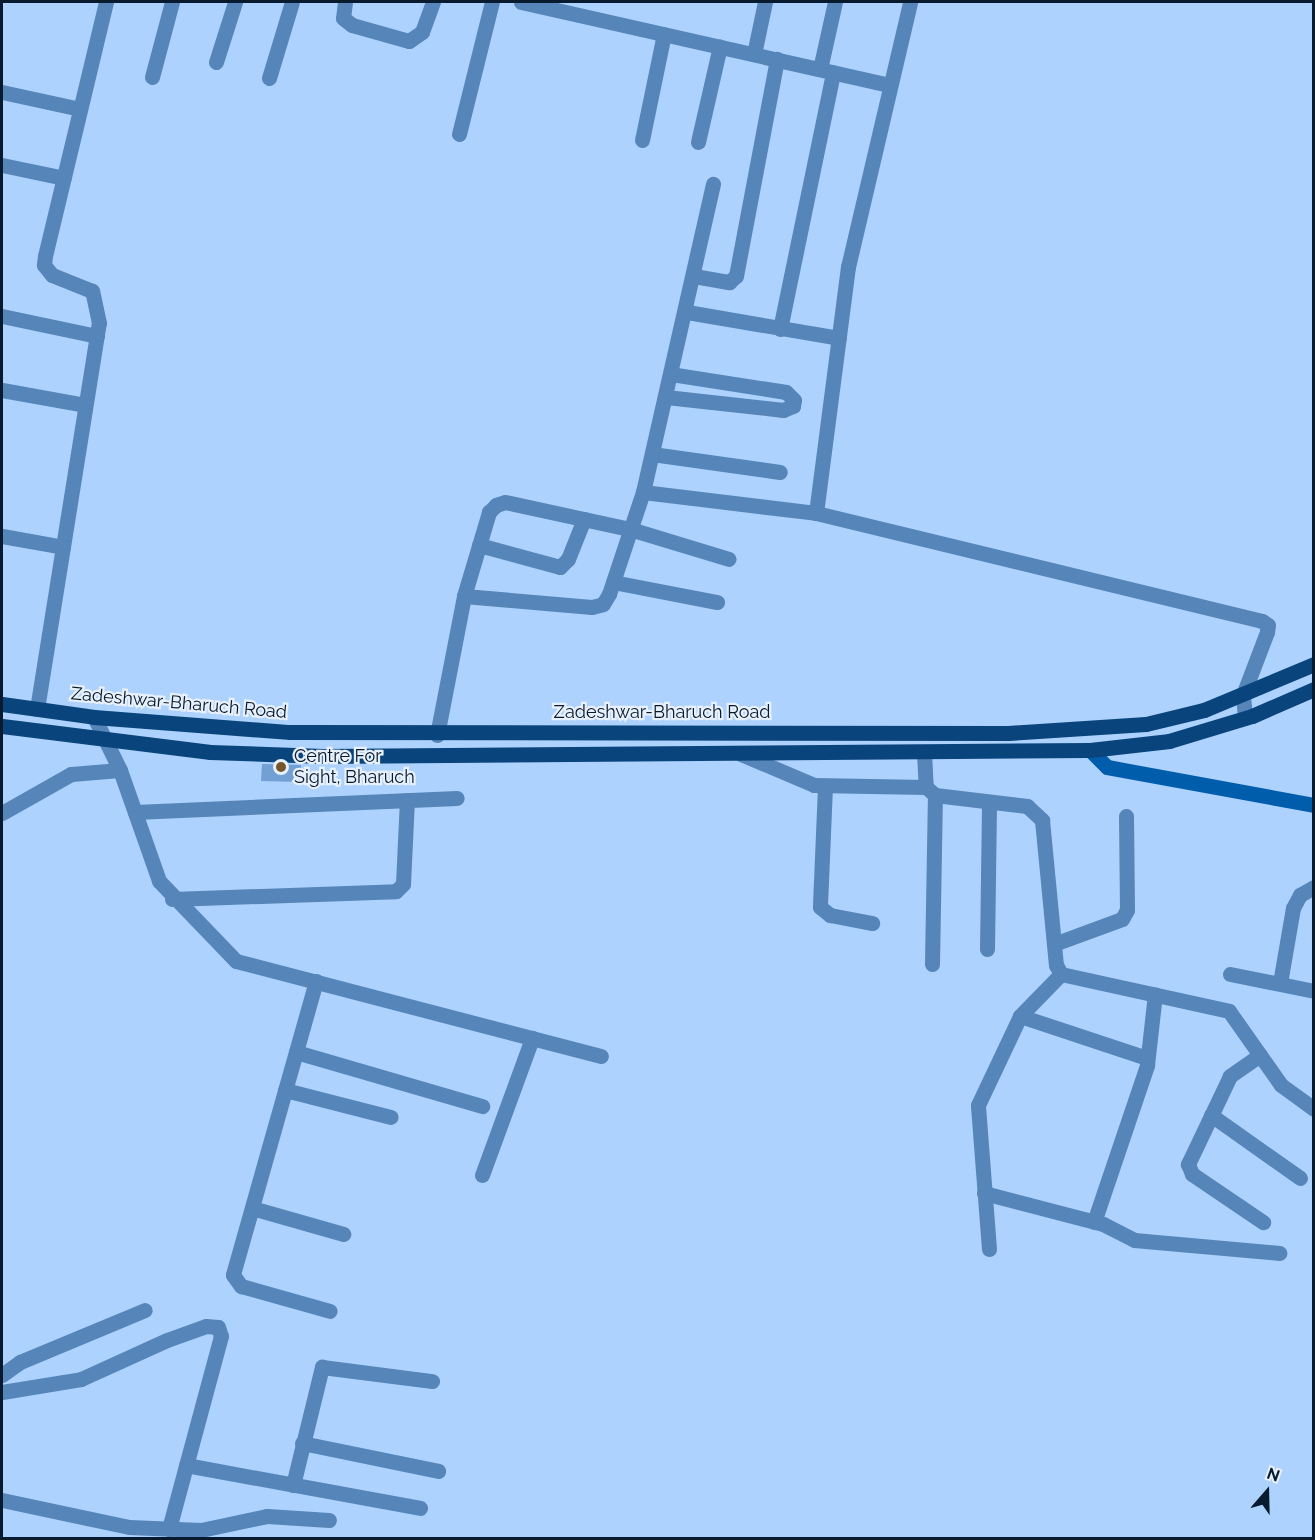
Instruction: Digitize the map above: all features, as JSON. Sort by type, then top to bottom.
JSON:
[{"type":"main road","name":"Zadeshwar-Bharuch Road","points":[[2,704],[94,717],[290,732],[437,735],[602,729],[1008,733],[1146,724],[1244,695],[1314,664]]},
{"type":"main road","points":[[2,726],[106,741],[323,756],[1090,750],[1169,741],[1245,718],[1314,689]]},
{"type":"street","points":[[37,709],[99,312],[92,291],[52,275],[44,265],[106,2]]},
{"type":"street","points":[[152,77],[172,2]]},
{"type":"street","points":[[216,62],[235,2]]},
{"type":"street","points":[[269,78],[292,2]]},
{"type":"street","points":[[345,2],[343,18],[352,25],[409,41],[422,32],[433,2]]},
{"type":"street","points":[[459,134],[492,2]]},
{"type":"street","points":[[521,2],[890,85]]},
{"type":"street","points":[[754,54],[765,2]]},
{"type":"street","points":[[780,329],[836,2]]},
{"type":"street","points":[[816,513],[849,267],[910,2]]},
{"type":"street","points":[[642,140],[664,34]]},
{"type":"street","points":[[698,142],[720,46]]},
{"type":"street","points":[[694,276],[729,282],[736,276],[777,59]]},
{"type":"street","points":[[2,92],[80,108]]},
{"type":"street","points":[[2,165],[64,178]]},
{"type":"street","points":[[464,596],[592,607],[603,604],[613,582],[643,492],[687,312],[713,184]]},
{"type":"street","points":[[687,312],[838,338]]},
{"type":"street","points":[[2,316],[97,336]]},
{"type":"street","points":[[666,397],[783,411],[793,406],[794,400],[786,392],[671,374]]},
{"type":"street","points":[[2,390],[85,405]]},
{"type":"street","points":[[652,454],[780,472]]},
{"type":"street","points":[[643,492],[816,513],[1262,621],[1268,625],[1267,632],[1244,695],[1245,718]]},
{"type":"street","points":[[437,735],[464,596],[489,512],[505,502],[630,529],[729,560]]},
{"type":"street","points":[[479,545],[560,567],[568,559],[584,519]]},
{"type":"street","points":[[2,536],[63,547]]},
{"type":"street","points":[[613,582],[717,602]]},
{"type":"street","points":[[94,717],[120,770],[159,881],[172,899],[237,961],[601,1056]]},
{"type":"street","points":[[1090,750],[1107,768],[1314,805]]},
{"type":"street","points":[[924,753],[930,791],[932,964]]},
{"type":"street","points":[[741,754],[825,786],[930,791],[989,803],[1027,806],[1042,820],[1054,944],[1061,974]]},
{"type":"street","points":[[2,813],[71,774],[120,770]]},
{"type":"street","points":[[825,786],[820,907],[830,915],[872,923]]},
{"type":"street","points":[[135,812],[457,798]]},
{"type":"street","points":[[172,899],[396,891],[403,884],[407,801]]},
{"type":"street","points":[[987,949],[989,803]]},
{"type":"street","points":[[1054,944],[1122,919],[1127,910],[1126,816]]},
{"type":"street","points":[[1280,983],[1293,908],[1300,895],[1314,887]]},
{"type":"street","points":[[1061,974],[1229,1011],[1281,1085],[1314,1109]]},
{"type":"street","points":[[989,1249],[978,1105],[1020,1016],[1061,974]]},
{"type":"street","points":[[1230,974],[1314,991]]},
{"type":"street","points":[[316,981],[232,1275],[235,1281],[330,1311]]},
{"type":"street","points":[[1094,1222],[1148,1058],[1155,994]]},
{"type":"street","points":[[1020,1016],[1148,1058]]},
{"type":"street","points":[[483,1175],[531,1038]]},
{"type":"street","points":[[296,1052],[482,1106]]},
{"type":"street","points":[[1260,1055],[1230,1076],[1189,1169],[1263,1222]]},
{"type":"street","points":[[285,1090],[391,1117]]},
{"type":"street","points":[[1211,1115],[1300,1178]]},
{"type":"street","points":[[984,1193],[1094,1222],[1134,1240],[1279,1253]]},
{"type":"street","points":[[252,1208],[343,1234]]},
{"type":"street","points":[[2,1375],[20,1362],[145,1310]]},
{"type":"street","points":[[2,1392],[90,1376],[167,1340],[216,1326],[221,1336],[169,1529]]},
{"type":"street","points":[[292,1485],[322,1367],[432,1381]]},
{"type":"street","points":[[302,1443],[438,1471]]},
{"type":"street","points":[[186,1465],[420,1508]]},
{"type":"street","points":[[2,1500],[118,1525],[169,1529],[201,1530],[267,1516],[329,1520]]},
{"type":"building","points":[[262,764],[301,765],[301,782],[261,781]]},
{"type":"place","name":"Centre For Sight, Bharuch","points":[[281,767]]}]
